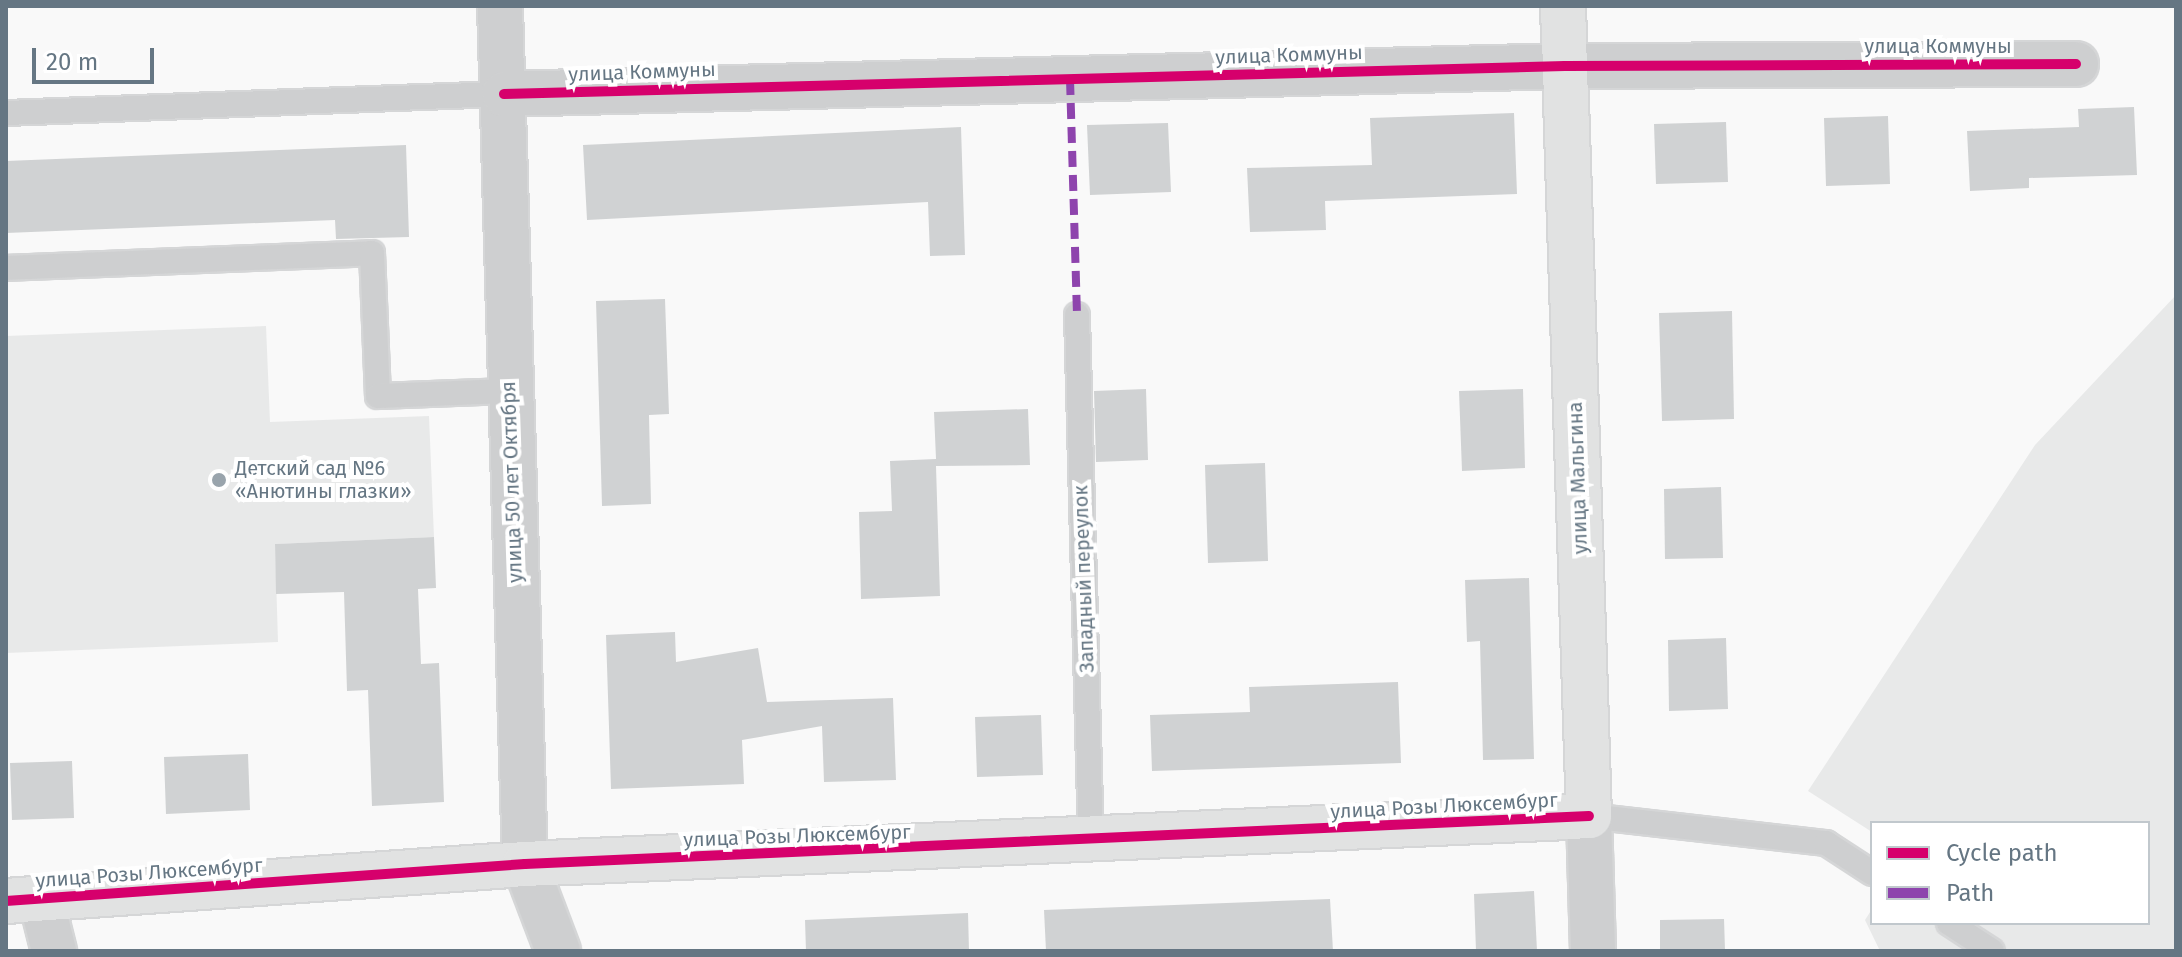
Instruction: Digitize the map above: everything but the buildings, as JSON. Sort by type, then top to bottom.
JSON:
[{"type":"street","name":"улица 50 лет Октября","points":[[500,6],[508,391],[525,864],[558,951]]},
{"type":"street","name":"улица Мальгина","points":[[1563,6],[1593,951]]},
{"type":"street","name":"улица Коммуны","points":[[504,94],[1565,66],[2076,64]]},
{"type":"street","name":"улица Розы Люксембург","points":[[24,900],[525,864],[1091,843],[1589,816]]},
{"type":"street","points":[[24,900],[54,951]]},
{"type":"lane","points":[[6,113],[504,94]]},
{"type":"lane","points":[[6,268],[372,253],[378,396],[508,391]]},
{"type":"lane","name":"Западный переулок","points":[[1077,315],[1091,843]]},
{"type":"lane","points":[[1589,816],[1826,843],[1870,872]]},
{"type":"lane","points":[[1952,925],[1992,951]]},
{"type":"shaded area","points":[[2176,295],[2176,951],[1880,951],[1865,920],[1870,912],[1870,925],[2150,925],[2150,821],[1870,821],[1870,831],[1808,791],[2035,445]]},
{"type":"shaded area","name":"Детский сад №6 «Анютины глазки»","points":[[266,326],[270,422],[429,416],[434,537],[275,544],[278,642],[6,653],[6,336]]},
{"type":"marked path","points":[[1070,79],[1077,315]]},
{"type":"cycle path","points":[[504,94],[1565,66],[2076,64]]},
{"type":"cycle path","points":[[6,901],[525,864],[1589,816]]},
{"type":"place","name":"Детский сад №6 «Анютины глазки»","points":[[219,480]]}]
